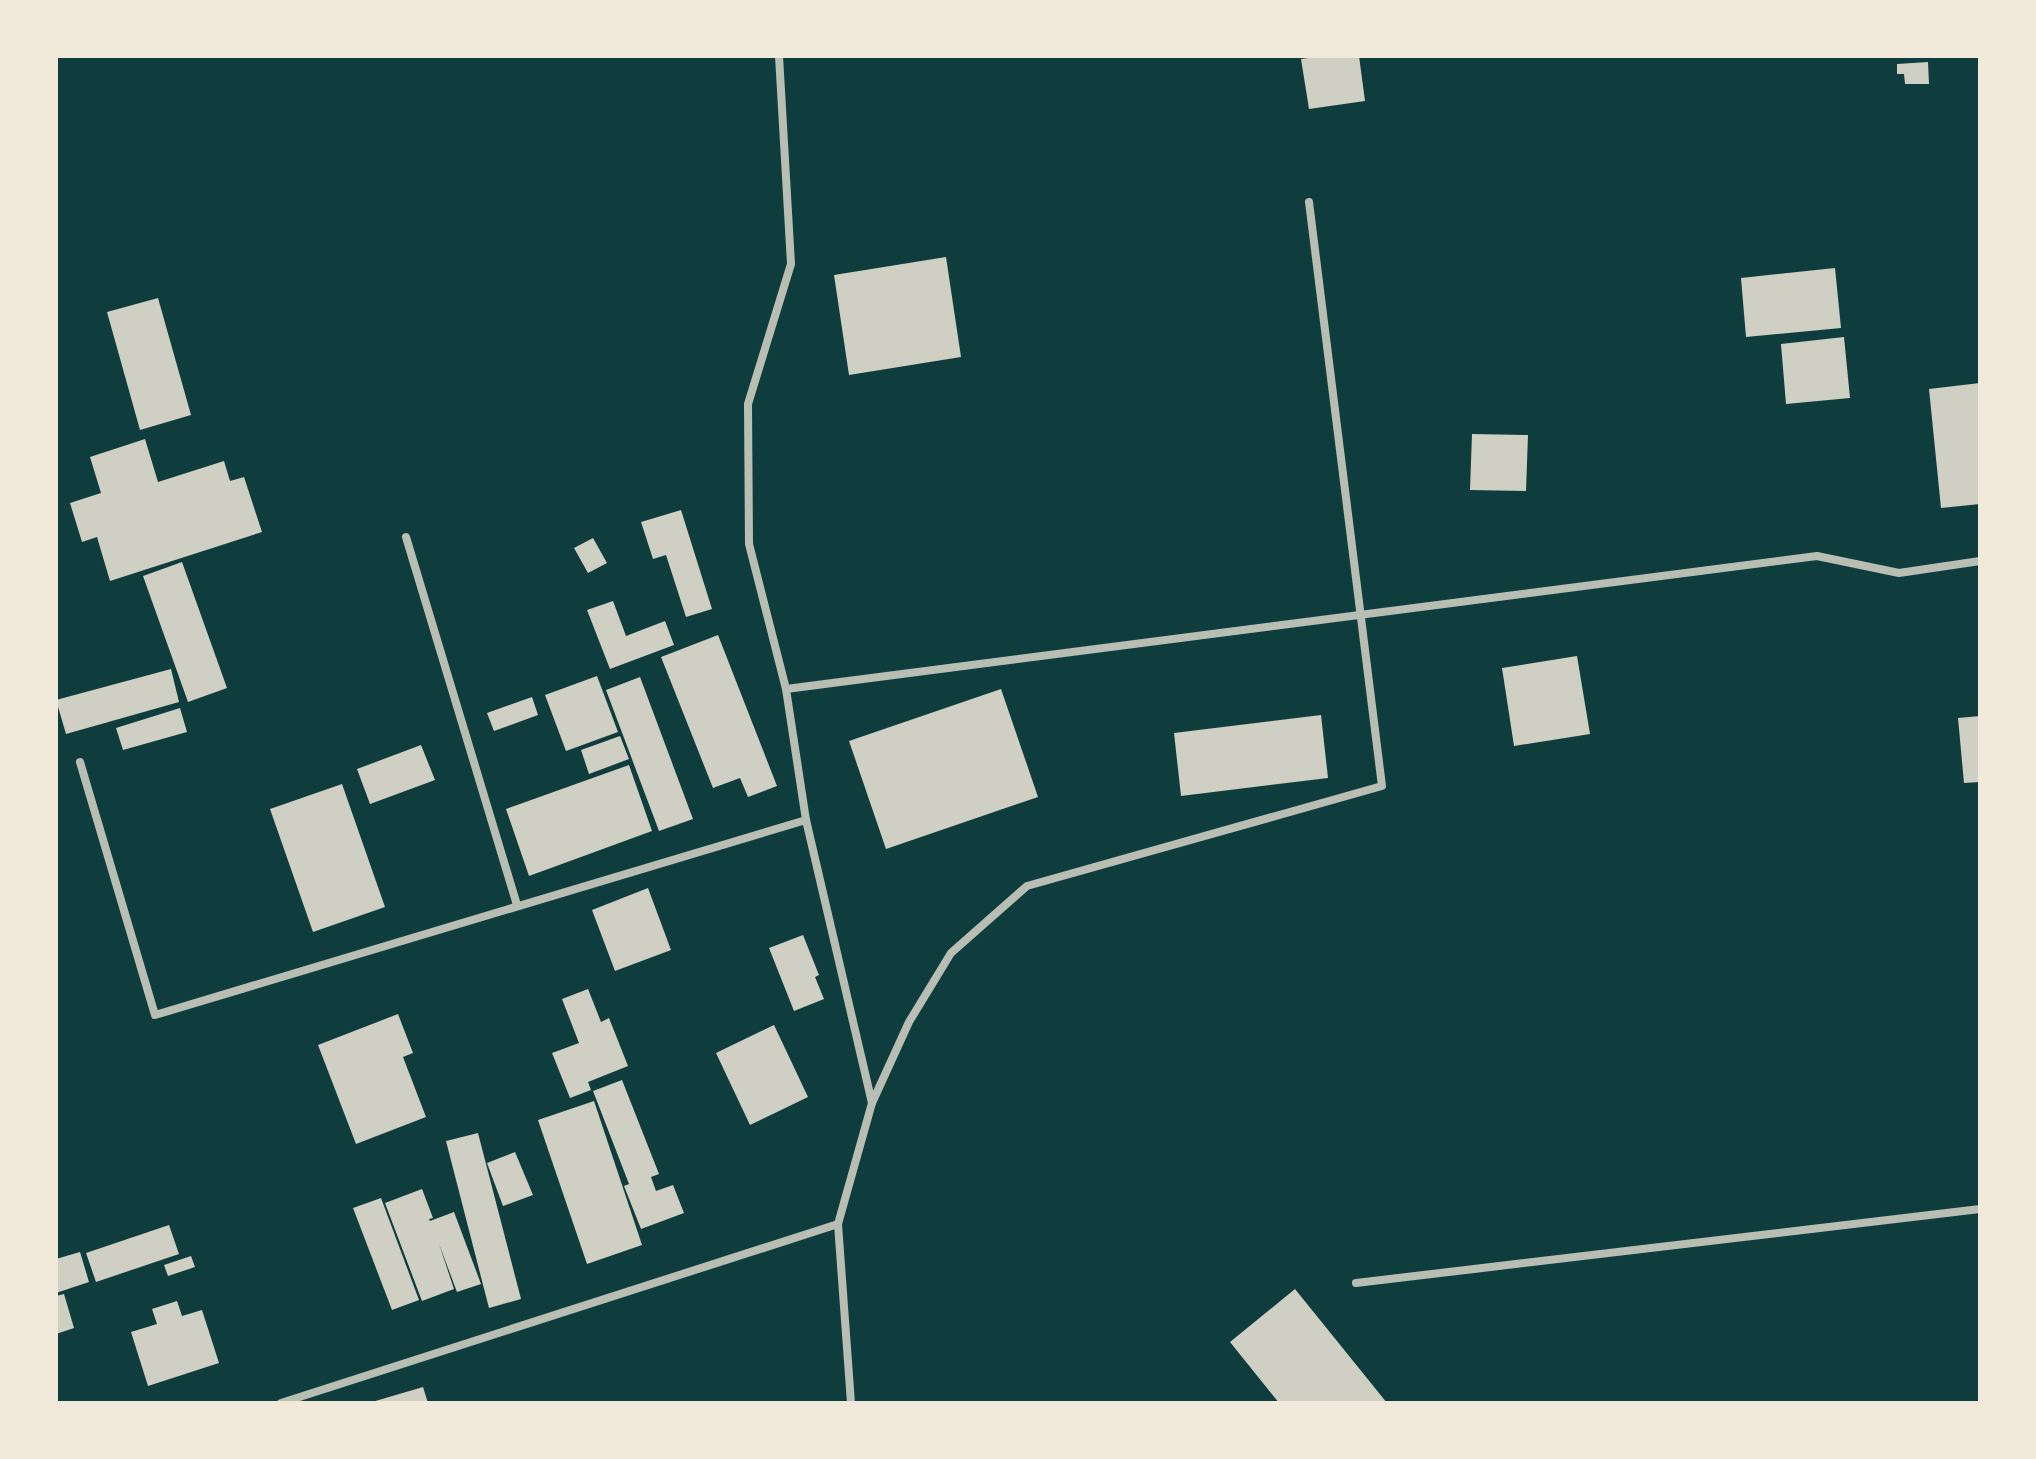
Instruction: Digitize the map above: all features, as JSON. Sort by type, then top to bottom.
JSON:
[{"type":"street","points":[[779,56],[791,264],[748,404],[749,544],[786,689],[806,820],[872,1103]]},
{"type":"street","points":[[851,1403],[838,1224],[872,1103],[909,1022],[951,953],[1027,886],[1382,786],[1309,202]]},
{"type":"street","points":[[406,537],[517,905]]},
{"type":"street","points":[[786,689],[1817,556],[1899,573],[1980,561]]},
{"type":"street","points":[[80,762],[155,1015],[806,820]]},
{"type":"street","points":[[1356,1283],[1980,1209]]},
{"type":"street","points":[[281,1403],[838,1224]]},
{"type":"building","points":[[1359,56],[1365,101],[1309,109],[1301,59]]},
{"type":"building","points":[[1928,62],[1929,84],[1905,84],[1904,74],[1897,74],[1897,64]]},
{"type":"building","points":[[946,257],[961,357],[849,375],[834,275]]},
{"type":"building","points":[[1835,268],[1841,328],[1746,337],[1741,278]]},
{"type":"building","points":[[158,298],[191,415],[140,430],[107,312]]},
{"type":"building","points":[[1844,337],[1850,398],[1786,404],[1781,344]]},
{"type":"building","points":[[1980,383],[1980,504],[1941,508],[1929,389]]},
{"type":"building","points":[[1472,434],[1528,435],[1526,491],[1470,490]]},
{"type":"building","points":[[145,439],[158,482],[224,461],[230,481],[244,477],[262,532],[110,581],[97,537],[82,542],[70,503],[101,493],[90,457]]},
{"type":"building","points":[[681,510],[712,609],[686,617],[666,555],[653,559],[641,522]]},
{"type":"building","points":[[593,538],[607,563],[588,573],[574,548]]},
{"type":"building","points":[[182,562],[227,688],[188,702],[143,576]]},
{"type":"building","points":[[613,601],[626,636],[665,621],[674,645],[610,669],[587,610]]},
{"type":"building","points":[[718,635],[777,786],[748,797],[740,778],[713,788],[661,657]]},
{"type":"building","points":[[1577,656],[1590,734],[1514,746],[1502,668]]},
{"type":"building","points":[[171,669],[179,702],[66,734],[56,700]]},
{"type":"building","points":[[597,676],[618,732],[566,751],[545,695]]},
{"type":"building","points":[[640,677],[693,819],[659,831],[606,690]]},
{"type":"building","points":[[1001,689],[1038,797],[886,849],[849,741]]},
{"type":"building","points":[[532,697],[538,715],[494,731],[487,713]]},
{"type":"building","points":[[180,708],[187,732],[123,750],[116,728]]},
{"type":"building","points":[[1321,715],[1328,778],[1181,796],[1174,733]]},
{"type":"building","points":[[1980,716],[1980,782],[1964,783],[1958,718]]},
{"type":"building","points":[[620,736],[629,759],[589,774],[581,750]]},
{"type":"building","points":[[421,745],[435,780],[370,804],[357,769]]},
{"type":"building","points":[[629,765],[652,831],[529,876],[506,809]]},
{"type":"building","points":[[342,784],[385,907],[313,932],[270,809]]},
{"type":"building","points":[[648,888],[671,950],[615,971],[592,910]]},
{"type":"building","points":[[803,935],[819,975],[815,977],[824,999],[794,1011],[769,948]]},
{"type":"building","points":[[588,989],[601,1022],[609,1018],[628,1066],[588,1082],[591,1090],[570,1098],[552,1053],[579,1043],[562,999]]},
{"type":"building","points":[[398,1014],[413,1053],[403,1057],[426,1117],[356,1144],[318,1045]]},
{"type":"building","points":[[774,1025],[808,1097],[750,1125],[716,1053]]},
{"type":"building","points":[[622,1080],[659,1174],[651,1177],[656,1191],[673,1185],[684,1213],[641,1229],[624,1186],[629,1184],[593,1091]]},
{"type":"building","points":[[594,1101],[642,1245],[587,1264],[538,1120]]},
{"type":"building","points":[[478,1133],[521,1299],[489,1308],[446,1141]]},
{"type":"building","points":[[515,1152],[533,1195],[503,1206],[487,1163]]},
{"type":"building","points":[[422,1189],[433,1218],[430,1221],[454,1212],[481,1284],[457,1292],[439,1244],[454,1289],[422,1301],[385,1203]]},
{"type":"building","points":[[381,1198],[419,1300],[392,1310],[353,1208]]},
{"type":"building","points":[[169,1225],[179,1254],[96,1282],[86,1253]]},
{"type":"building","points":[[80,1252],[89,1282],[56,1293],[56,1259]]},
{"type":"building","points":[[191,1256],[195,1267],[168,1276],[164,1265]]},
{"type":"building","points":[[1295,1289],[1387,1403],[1279,1403],[1230,1342]]},
{"type":"building","points":[[64,1294],[74,1328],[56,1334],[56,1296]]},
{"type":"building","points":[[177,1301],[182,1316],[202,1310],[219,1363],[148,1386],[131,1332],[157,1324],[152,1309]]},
{"type":"building","points":[[423,1387],[428,1403],[372,1403],[372,1402]]}]
